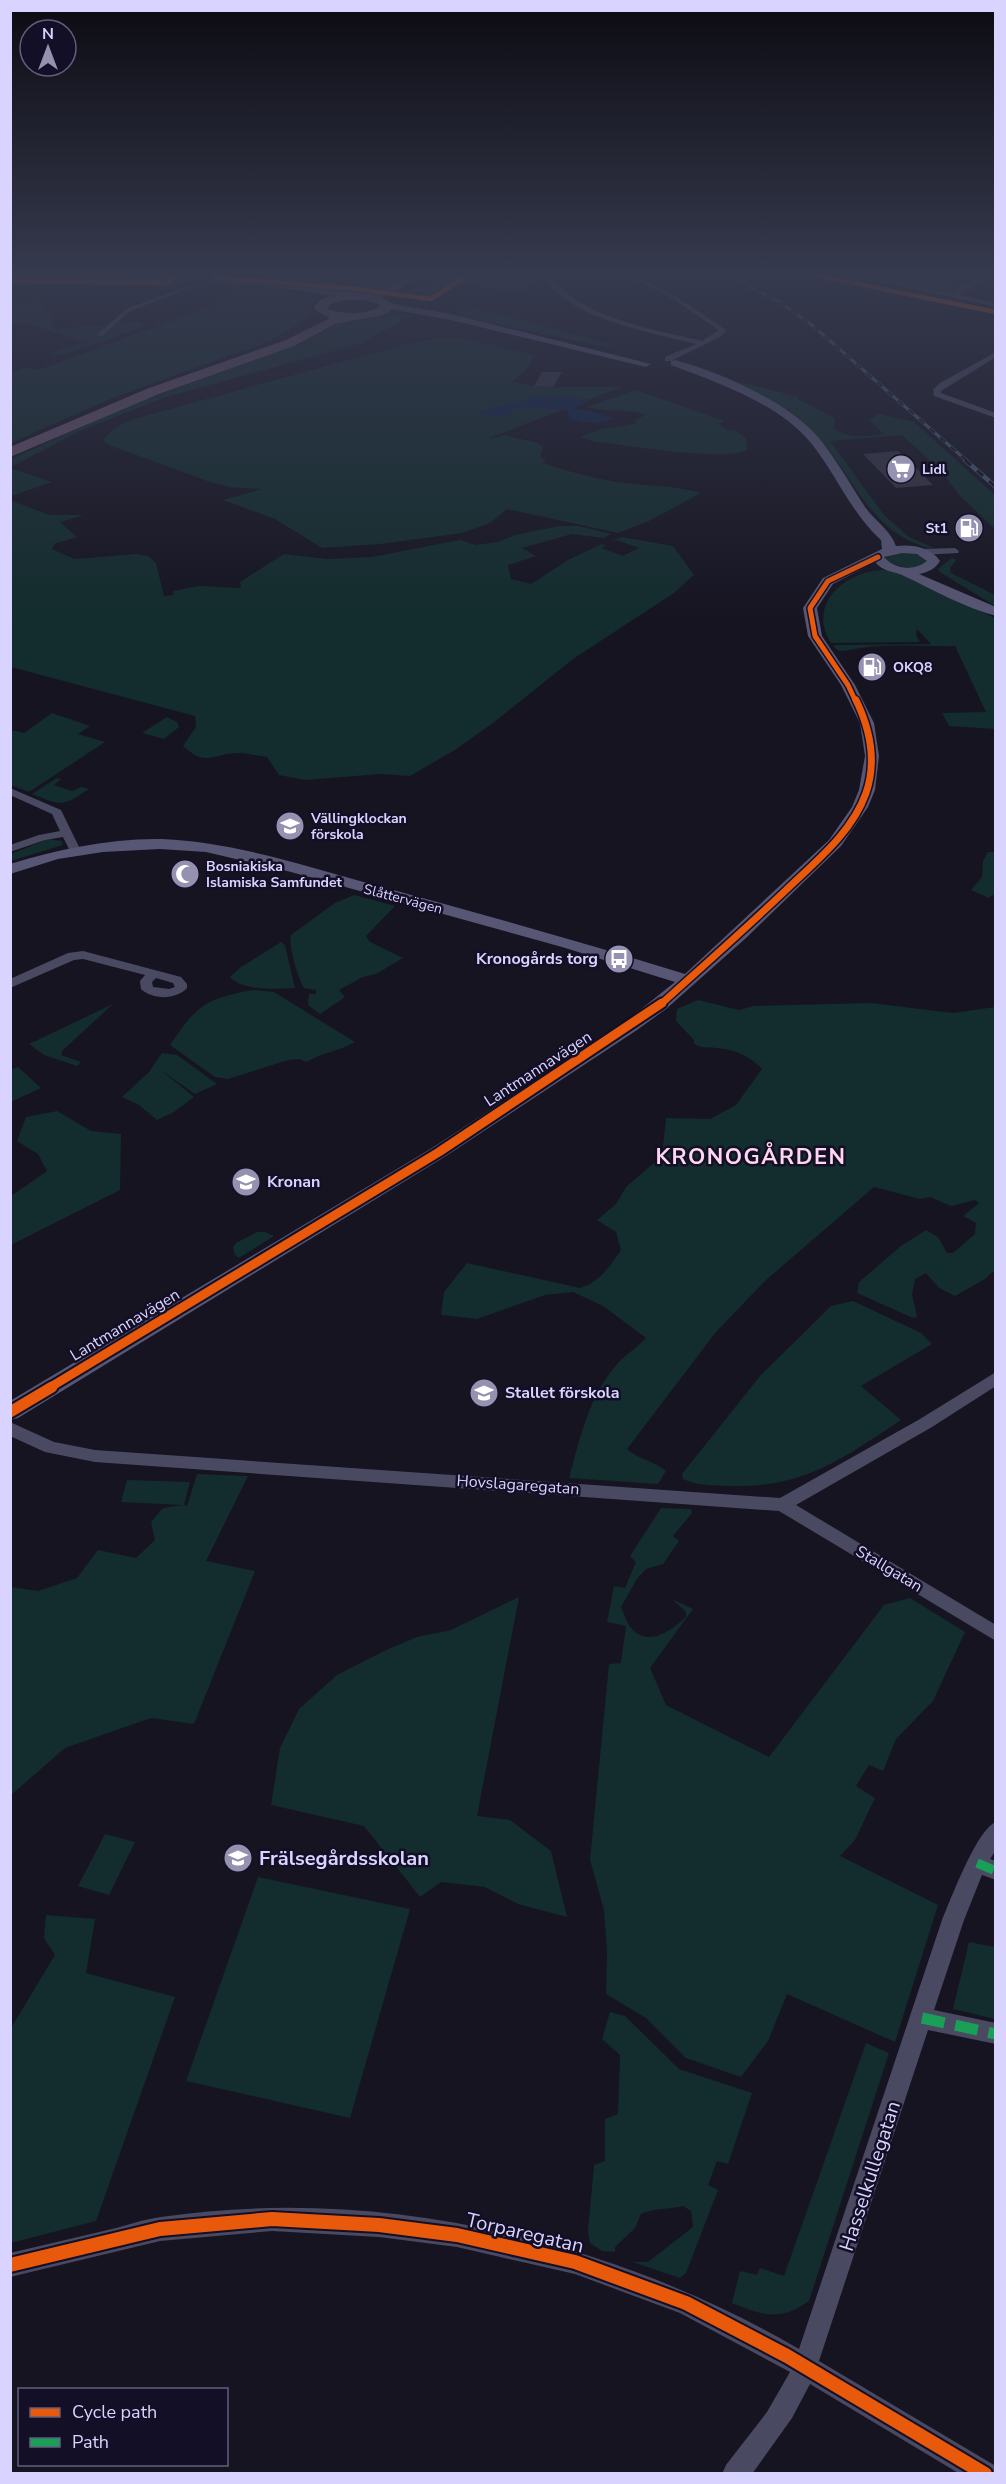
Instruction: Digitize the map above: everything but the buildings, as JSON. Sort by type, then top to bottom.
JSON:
[{"type":"highway","points":[[10,447],[153,387]]},
{"type":"highway","points":[[10,453],[125,402],[168,387]]},
{"type":"main road","points":[[726,387],[765,402],[795,421],[815,441],[867,517],[889,542],[881,563],[996,612]]},
{"type":"main road","points":[[867,517],[932,557],[932,565],[952,586],[996,612]]},
{"type":"main road","points":[[812,615],[810,608],[828,581],[883,554],[902,549],[921,551]]},
{"type":"main road","points":[[812,615],[830,591],[843,580],[870,569],[920,570],[932,565]]},
{"type":"main road","name":"Lantmannavägen","points":[[10,1412],[439,1152],[631,1026],[740,934],[835,843],[860,807],[867,790],[872,756],[867,723],[848,685],[815,636],[812,628],[812,615]]},
{"type":"main road","name":"Slåttervägen","points":[[10,869],[75,851],[103,847],[160,844],[206,848],[233,853],[568,943],[686,980]]},
{"type":"street","points":[[941,387],[937,390],[937,394],[996,416]]},
{"type":"street","points":[[921,551],[955,551],[932,565]]},
{"type":"street","points":[[10,791],[54,809],[75,851]]},
{"type":"street","points":[[10,849],[43,837],[67,833]]},
{"type":"street","points":[[10,984],[72,956],[83,955],[152,975]]},
{"type":"street","points":[[782,1505],[926,1423],[996,1378]]},
{"type":"street","name":"Hovslagaregatan","points":[[10,1428],[43,1446],[95,1456],[782,1505]]},
{"type":"street","name":"Stallgatan","points":[[782,1505],[996,1634]]},
{"type":"street","name":"Hasselkullegatan","points":[[735,2474],[777,2418],[796,2388],[805,2367],[953,1920],[986,1867],[996,1831]]},
{"type":"street","points":[[922,2018],[996,2034]]},
{"type":"street","name":"Torparegatan","points":[[10,2265],[160,2229],[272,2219],[328,2221],[439,2232],[575,2262],[686,2303],[805,2367],[985,2474]]},
{"type":"green space","points":[[11,387],[143,387],[110,399],[11,443]]},
{"type":"green space","points":[[181,387],[203,387],[166,397],[82,430],[11,467],[11,459],[118,410]]},
{"type":"green space","points":[[251,387],[621,387],[489,438],[504,435],[538,443],[543,447],[540,457],[546,461],[543,463],[580,474],[617,482],[670,487],[701,493],[649,521],[618,533],[507,509],[490,523],[462,533],[380,544],[322,548],[275,519],[223,500],[262,489],[230,487],[210,482],[109,445],[103,440],[116,427],[134,419]]},
{"type":"green space","points":[[737,387],[759,387],[798,397],[835,418],[834,428],[846,434],[858,436],[884,434],[869,420],[879,414],[914,422],[995,495],[995,529],[959,495],[941,471],[902,435],[830,441],[884,515],[909,537],[934,548],[912,542],[895,532],[867,505],[822,441],[808,427],[783,409]]},
{"type":"green space","points":[[636,390],[724,421],[718,424],[746,438],[747,450],[717,454],[672,452],[593,441],[580,437],[602,429],[636,424],[634,421],[646,415],[586,407]]},
{"type":"green space","points":[[13,469],[52,482],[11,496],[11,471]]},
{"type":"green space","points":[[10,500],[49,515],[84,515],[60,522],[77,537],[54,544],[52,549],[74,559],[136,554],[148,556],[156,563],[164,596],[173,595],[173,591],[199,586],[241,588],[240,582],[284,554],[328,559],[372,557],[460,540],[476,545],[498,542],[515,535],[559,526],[579,526],[611,534],[603,538],[572,534],[522,548],[536,556],[508,565],[511,579],[531,584],[568,560],[602,544],[606,545],[601,548],[623,556],[639,548],[617,540],[609,542],[622,537],[673,546],[694,575],[674,593],[573,659],[493,723],[455,750],[410,776],[381,774],[305,780],[279,775],[267,757],[239,753],[204,758],[191,753],[183,746],[196,727],[195,716],[11,667]]},
{"type":"green space","points":[[912,551],[929,560],[926,566],[904,567],[885,559],[886,555]]},
{"type":"green space","points":[[952,558],[956,560],[950,568],[951,573],[995,595],[995,606],[940,572],[938,569]]},
{"type":"green space","points":[[895,571],[995,618],[995,729],[949,726],[942,713],[986,712],[955,646],[879,646],[843,651],[833,646],[931,644],[917,629],[916,635],[920,642],[831,643],[825,628],[824,615],[827,602],[835,591],[858,575]]},
{"type":"green space","points":[[52,713],[90,726],[78,734],[105,742],[29,792],[11,785],[11,730],[24,733]]},
{"type":"green space","points":[[167,717],[177,722],[179,727],[164,739],[142,733]]},
{"type":"green space","points":[[57,778],[61,779],[54,785],[72,791],[81,787],[89,789],[62,803],[32,794]]},
{"type":"green space","points":[[48,839],[62,841],[63,845],[11,861],[11,854]]},
{"type":"green space","points":[[988,852],[995,852],[995,896],[992,895],[989,898],[971,890],[982,877],[983,861]]},
{"type":"green space","points":[[354,895],[395,906],[366,936],[370,942],[403,958],[376,974],[363,977],[339,990],[345,997],[320,1014],[308,1005],[309,994],[316,994],[316,990],[304,988],[292,954],[291,935],[335,903]]},
{"type":"green space","points":[[281,942],[285,945],[295,988],[251,987],[236,982],[230,977],[241,967]]},
{"type":"green space","points":[[253,990],[274,992],[355,1042],[306,1062],[300,1059],[288,1060],[228,1079],[215,1077],[170,1045],[187,1021],[204,1006],[224,996]]},
{"type":"green space","points":[[698,1000],[739,1010],[754,1006],[871,1003],[953,1013],[995,1007],[995,1270],[985,1279],[955,1296],[939,1288],[926,1273],[915,1279],[912,1294],[917,1317],[913,1318],[857,1293],[859,1282],[901,1246],[926,1230],[938,1237],[947,1253],[953,1253],[975,1234],[976,1223],[963,1216],[979,1203],[975,1200],[951,1206],[930,1197],[920,1199],[874,1187],[765,1281],[716,1332],[627,1449],[666,1471],[658,1484],[569,1478],[587,1418],[600,1389],[618,1363],[646,1338],[603,1306],[573,1292],[545,1295],[477,1319],[441,1315],[444,1292],[467,1263],[580,1288],[599,1278],[621,1250],[616,1232],[597,1220],[616,1204],[626,1187],[662,1156],[666,1118],[710,1119],[736,1105],[762,1069],[748,1057],[737,1052],[694,1044],[694,1040],[676,1021],[677,1009]]},
{"type":"green space","points":[[113,1004],[63,1050],[61,1055],[81,1062],[77,1066],[44,1055],[29,1044]]},
{"type":"green space","points":[[162,1053],[177,1055],[217,1084],[195,1094],[162,1071],[194,1097],[174,1112],[157,1120],[139,1105],[122,1097],[149,1072]]},
{"type":"green space","points":[[18,1067],[41,1088],[11,1102],[11,1070]]},
{"type":"green space","points":[[57,1111],[91,1131],[121,1134],[120,1190],[11,1245],[11,1196],[47,1171],[38,1154],[17,1141],[26,1117]]},
{"type":"green space","points":[[257,1232],[265,1232],[274,1236],[239,1258],[235,1255],[233,1247],[236,1243]]},
{"type":"green space","points":[[853,1301],[921,1333],[932,1344],[861,1386],[901,1420],[840,1459],[800,1477],[755,1485],[728,1486],[699,1484],[683,1479],[682,1474],[760,1376],[831,1306]]},
{"type":"green space","points":[[197,1474],[248,1476],[206,1561],[255,1571],[194,1724],[151,1718],[65,1748],[11,1795],[11,1587],[38,1591],[77,1578],[98,1550],[136,1558],[155,1540],[151,1522],[163,1508],[183,1505],[121,1502],[127,1480],[190,1482],[184,1505],[187,1506]]},
{"type":"green space","points":[[661,1508],[691,1509],[692,1513],[673,1536],[679,1541],[663,1564],[646,1569],[637,1579],[621,1607],[626,1619],[630,1627],[639,1634],[653,1637],[668,1631],[686,1617],[686,1612],[672,1599],[693,1609],[650,1668],[666,1705],[769,1757],[884,1605],[910,1598],[965,1632],[933,1701],[896,1739],[883,1771],[869,1765],[856,1786],[875,1798],[855,1840],[840,1856],[938,1905],[895,2042],[787,1994],[768,2041],[741,2077],[686,2058],[646,2018],[606,1994],[607,1953],[604,1910],[590,1860],[609,1664],[621,1663],[626,1626],[607,1622],[614,1586],[625,1588],[636,1562],[630,1556]]},
{"type":"green space","points":[[519,1597],[477,1816],[510,1820],[551,1851],[567,1917],[518,1904],[485,1887],[441,1882],[420,1897],[364,1826],[271,1805],[280,1748],[299,1709],[337,1675],[417,1637],[451,1630]]},
{"type":"green space","points":[[105,1834],[135,1842],[109,1895],[78,1886]]},
{"type":"green space","points":[[258,1877],[410,1909],[350,2118],[186,2081]]},
{"type":"green space","points":[[46,1915],[95,1919],[86,1973],[175,1997],[96,2221],[11,2243],[11,2028],[55,1955],[44,1938]]},
{"type":"green space","points":[[969,1942],[995,1947],[995,2019],[953,2009]]},
{"type":"green space","points":[[610,2012],[625,2016],[679,2069],[752,2093],[728,2164],[717,2161],[708,2185],[718,2190],[686,2273],[680,2278],[633,2262],[648,2262],[693,2227],[691,2211],[683,2206],[641,2214],[635,2228],[615,2247],[615,2252],[602,2251],[590,2243],[588,2231],[594,2165],[605,2161],[605,2119],[618,2114],[620,2055],[602,2039]]},
{"type":"green space","points":[[866,2043],[889,2053],[809,2301],[799,2308],[780,2314],[753,2311],[732,2303],[740,2271],[757,2275],[760,2268],[784,2276]]},
{"type":"water","points":[[538,396],[587,399],[588,402],[572,409],[586,410],[613,418],[598,423],[579,421],[569,418],[567,410],[510,408],[514,413],[501,416],[489,416],[476,412]]},
{"type":"railway","points":[[883,387],[967,461]]},
{"type":"railway","points":[[965,460],[996,487]]},
{"type":"marked path","points":[[977,1863],[996,1871]]},
{"type":"marked path","points":[[922,2018],[996,2034]]},
{"type":"cycle path","points":[[10,1412],[439,1152],[631,1026],[660,1005],[740,934],[835,843],[860,807],[867,790],[872,756],[867,723],[848,685],[815,636],[810,608],[828,581],[878,557]]},
{"type":"cycle path","points":[[10,2265],[160,2229],[272,2219],[379,2225],[457,2235],[575,2262],[686,2303],[787,2356],[985,2474]]},
{"type":"place","name":"Lidl","points":[[901,469]]},
{"type":"place","name":"St1","points":[[969,528]]},
{"type":"place","name":"OKQ8","points":[[872,667]]},
{"type":"place","name":"Vällingklockan förskola","points":[[290,826]]},
{"type":"place","name":"Bosniakiska Islamiska Samfundet","points":[[185,874]]},
{"type":"place","name":"Kronogårds torg","points":[[619,959]]},
{"type":"place","name":"Kronan","points":[[246,1182]]},
{"type":"place","name":"Stallet förskola","points":[[484,1393]]},
{"type":"place","name":"Frälsegårdsskolan","points":[[238,1858]]},
{"type":"district","name":"KRONOGÅRDEN","points":[[751,1157]]}]
